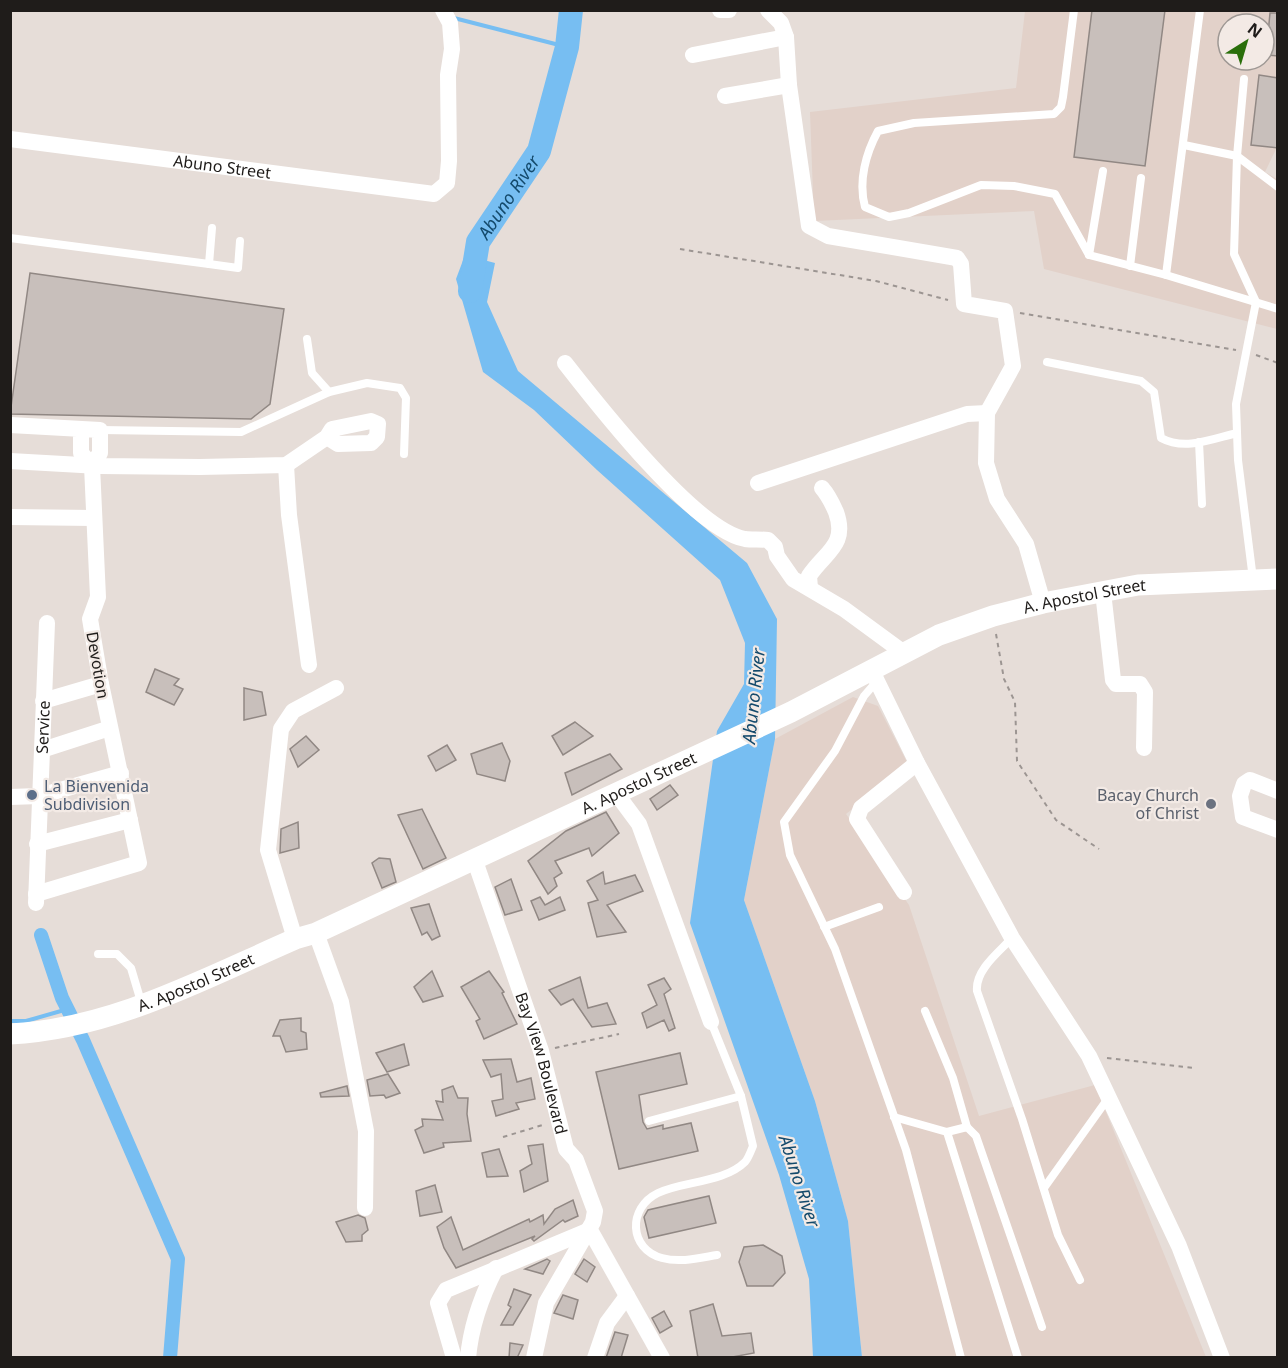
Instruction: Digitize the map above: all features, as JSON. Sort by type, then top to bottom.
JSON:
[{"type":"street","name":"Abuno Street","points":[[10,139],[434,195],[447,183],[449,161],[448,75],[452,49],[450,23],[443,10]]},
{"type":"street","points":[[720,10],[729,10]]},
{"type":"street","points":[[768,10],[781,23],[786,38],[789,85],[808,226],[828,236],[957,258],[961,264],[964,304],[1005,311],[1013,366],[987,413],[986,463],[998,499],[1026,544],[1043,603]]},
{"type":"street","points":[[693,56],[786,38]]},
{"type":"street","points":[[725,96],[789,85]]},
{"type":"street","points":[[565,363],[610,420],[687,502],[724,530],[744,539],[768,540],[775,547],[777,556],[793,579],[844,609],[904,654]]},
{"type":"street","points":[[758,483],[966,414],[987,413]]},
{"type":"street","points":[[10,425],[100,430]]},
{"type":"street","name":"Devotion","points":[[81,430],[81,453],[93,466]]},
{"type":"street","name":"Devotion","points":[[36,899],[139,863],[101,684],[90,619],[98,597],[93,466],[100,453],[100,430]]},
{"type":"street","points":[[10,461],[93,466],[200,468],[286,465],[327,437]]},
{"type":"street","points":[[286,465],[289,515],[309,665]]},
{"type":"street","points":[[810,588],[809,576],[838,540],[841,525],[830,496],[822,488]]},
{"type":"street","points":[[10,517],[94,518]]},
{"type":"street","name":"A. Apostol Street","points":[[10,1034],[36,1033],[88,1023],[142,1005],[295,939],[316,933],[791,712],[874,676],[904,654],[939,635],[993,616],[1043,603],[1138,585],[1278,579]]},
{"type":"street","points":[[1103,592],[1113,680],[1116,684],[1140,684],[1145,692],[1144,748]]},
{"type":"street","name":"Service","points":[[36,899],[36,844],[46,623]]},
{"type":"street","points":[[874,676],[917,763],[1012,938],[1089,1056],[1110,1096],[1179,1246],[1222,1358]]},
{"type":"street","points":[[43,701],[101,684]]},
{"type":"street","points":[[295,939],[268,850],[281,729],[293,711],[336,688]]},
{"type":"street","points":[[42,750],[110,728]]},
{"type":"street","points":[[904,892],[857,819],[861,808],[917,763]]},
{"type":"street","points":[[10,797],[39,796],[121,773]]},
{"type":"street","points":[[1278,791],[1250,780],[1244,784],[1240,796],[1242,817],[1278,830]]},
{"type":"street","points":[[616,793],[639,824],[711,1022]]},
{"type":"street","points":[[36,844],[130,820]]},
{"type":"street","name":"Bay View Boulevard","points":[[475,861],[541,1051],[566,1149],[576,1160],[595,1211],[590,1230]]},
{"type":"street","points":[[316,933],[340,1002],[366,1131],[365,1208]]},
{"type":"street","points":[[454,1358],[438,1302],[446,1290],[590,1230]]},
{"type":"street","points":[[534,1358],[546,1303],[569,1261],[590,1230]]},
{"type":"street","points":[[590,1230],[662,1358]]},
{"type":"street","points":[[546,1247],[552,1245],[564,1250],[569,1261]]},
{"type":"street","points":[[468,1358],[474,1321],[482,1297],[496,1268]]},
{"type":"street","points":[[595,1358],[607,1323],[627,1296]]},
{"type":"lane","points":[[1074,10],[1063,97],[1061,107],[1054,114],[914,123],[878,131],[867,151],[862,195],[865,207],[889,217],[909,213],[981,184],[1014,186],[1055,194],[1089,255],[1166,275],[1278,309]]},
{"type":"lane","points":[[1166,275],[1200,10]]},
{"type":"lane","points":[[1244,79],[1237,156],[1234,254],[1256,302],[1236,404],[1237,433],[1253,579]]},
{"type":"lane","points":[[1184,146],[1237,156],[1278,187]]},
{"type":"lane","points":[[1089,255],[1103,171]]},
{"type":"lane","points":[[1130,266],[1141,178]]},
{"type":"lane","points":[[209,264],[212,228]]},
{"type":"lane","points":[[10,238],[238,268],[240,241]]},
{"type":"lane","points":[[307,339],[312,373],[329,392]]},
{"type":"lane","points":[[1047,362],[1141,381],[1154,392],[1161,438],[1183,445],[1237,433]]},
{"type":"lane","points":[[100,430],[241,432],[329,392],[367,383],[400,388],[406,398],[404,454]]},
{"type":"lane","points":[[1199,442],[1202,504]]},
{"type":"lane","points":[[874,676],[835,751],[784,822],[790,855],[835,949],[906,1150],[961,1358]]},
{"type":"lane","points":[[824,927],[879,907]]},
{"type":"lane","points":[[1012,938],[983,969],[976,984],[977,991],[1023,1119],[1058,1235],[1080,1280]]},
{"type":"lane","points":[[98,954],[117,954],[131,968],[142,1005]]},
{"type":"lane","points":[[925,1011],[953,1078],[967,1127],[976,1136],[1042,1327]]},
{"type":"lane","points":[[711,1022],[741,1095],[753,1146],[745,1162],[716,1178],[657,1193],[642,1206],[635,1220],[637,1239],[648,1254],[664,1259],[685,1261],[717,1255]]},
{"type":"lane","points":[[649,1121],[741,1095]]},
{"type":"lane","points":[[1044,1188],[1110,1096]]},
{"type":"lane","points":[[894,1117],[947,1132],[967,1127]]},
{"type":"lane","points":[[947,1132],[1018,1358]]},
{"type":"path","points":[[680,249],[876,281],[964,304]]},
{"type":"path","points":[[1005,311],[1245,351],[1278,363]]},
{"type":"path","points":[[993,616],[1004,679],[1015,702],[1017,762],[1056,820],[1099,849]]},
{"type":"path","points":[[541,1051],[619,1034]]},
{"type":"path","points":[[1089,1056],[1194,1068]]},
{"type":"path","points":[[503,1137],[557,1121]]},
{"type":"shaded area","points":[[1025,11],[1277,11],[1277,147],[1265,172],[1277,179],[1277,329],[1044,269],[1034,211],[814,221],[810,112],[1016,88]]},
{"type":"shaded area","points":[[853,697],[878,706],[908,764],[846,814],[909,905],[979,1116],[1095,1085],[1206,1357],[862,1357],[848,1221],[815,1101],[744,900],[775,739]]},
{"type":"water","points":[[465,255],[495,263],[487,302],[518,371],[747,563],[777,619],[775,739],[744,900],[815,1101],[848,1221],[862,1357],[813,1357],[809,1279],[779,1175],[690,923],[717,731],[744,684],[745,643],[720,580],[534,410],[483,372],[456,279]]},
{"type":"building","points":[[1092,10],[1165,10],[1145,166],[1074,157]]},
{"type":"building","points":[[1276,13],[1278,13],[1278,56],[1276,56]]},
{"type":"building","points":[[1259,75],[1278,78],[1278,148],[1251,145]]},
{"type":"building","points":[[30,273],[284,309],[270,404],[251,419],[10,414]]},
{"type":"building","points":[[155,669],[179,679],[174,685],[183,689],[174,705],[146,692]]},
{"type":"building","points":[[244,688],[262,692],[266,715],[244,720]]},
{"type":"building","points":[[575,722],[593,736],[563,755],[552,736]]},
{"type":"building","points":[[306,736],[319,750],[298,767],[290,749]]},
{"type":"building","points":[[502,743],[510,761],[505,781],[477,774],[471,754]]},
{"type":"building","points":[[447,745],[456,760],[436,771],[428,756]]},
{"type":"building","points":[[610,754],[622,769],[572,795],[565,773]]},
{"type":"building","points":[[670,785],[678,795],[657,810],[650,799]]},
{"type":"building","points":[[422,809],[446,858],[423,869],[398,815]]},
{"type":"building","points":[[606,812],[619,833],[592,856],[589,848],[555,861],[562,873],[554,878],[557,886],[548,894],[528,861],[566,831]]},
{"type":"building","points":[[298,822],[299,848],[280,853],[281,829]]},
{"type":"building","points":[[379,858],[390,859],[396,882],[382,888],[372,863]]},
{"type":"building","points":[[603,872],[605,884],[635,875],[643,891],[607,905],[626,932],[597,937],[588,903],[598,900],[587,881]]},
{"type":"building","points":[[511,879],[522,910],[505,915],[495,887]]},
{"type":"building","points":[[540,897],[545,905],[560,897],[565,910],[539,920],[531,901]]},
{"type":"building","points":[[429,904],[440,936],[432,940],[427,932],[422,935],[411,908]]},
{"type":"building","points":[[432,971],[443,996],[423,1002],[414,987]]},
{"type":"building","points":[[489,971],[504,992],[502,993],[517,1024],[484,1039],[476,1021],[480,1019],[461,987]]},
{"type":"building","points":[[580,977],[588,1008],[607,1003],[616,1024],[592,1027],[573,999],[561,1005],[549,990]]},
{"type":"building","points":[[664,978],[671,989],[664,994],[675,1028],[669,1031],[664,1020],[647,1028],[642,1013],[657,1005],[648,985]]},
{"type":"building","points":[[301,1018],[301,1031],[306,1033],[307,1049],[286,1052],[280,1036],[273,1036],[280,1020]]},
{"type":"building","points":[[404,1044],[409,1065],[387,1072],[376,1053]]},
{"type":"building","points":[[680,1053],[687,1084],[639,1095],[643,1122],[647,1129],[663,1125],[663,1129],[691,1123],[698,1151],[619,1169],[596,1072]]},
{"type":"building","points":[[511,1059],[517,1082],[531,1078],[535,1099],[516,1103],[519,1109],[496,1116],[492,1101],[503,1099],[501,1074],[491,1077],[483,1060]]},
{"type":"building","points":[[388,1074],[400,1093],[386,1098],[384,1095],[370,1096],[367,1080]]},
{"type":"building","points":[[347,1086],[349,1096],[321,1097],[320,1093]]},
{"type":"building","points":[[453,1086],[458,1098],[468,1098],[467,1114],[471,1141],[443,1143],[444,1147],[424,1153],[415,1130],[423,1126],[422,1119],[443,1120],[436,1101],[443,1102],[442,1090]]},
{"type":"building","points":[[543,1144],[548,1181],[524,1192],[520,1171],[532,1164],[528,1146]]},
{"type":"building","points":[[499,1149],[508,1176],[487,1177],[482,1153]]},
{"type":"building","points":[[435,1185],[442,1212],[420,1216],[416,1191]]},
{"type":"building","points":[[709,1196],[716,1223],[649,1238],[644,1217],[648,1210]]},
{"type":"building","points":[[573,1200],[578,1216],[565,1222],[563,1220],[534,1241],[532,1239],[535,1236],[456,1268],[444,1248],[437,1227],[451,1217],[463,1250],[529,1219],[530,1222],[543,1215],[544,1224],[555,1209]]},
{"type":"building","points":[[358,1215],[365,1218],[368,1230],[362,1235],[362,1241],[346,1242],[336,1222]]},
{"type":"building","points":[[763,1245],[782,1256],[785,1273],[773,1286],[747,1286],[739,1262],[744,1247]]},
{"type":"building","points":[[547,1259],[550,1261],[543,1274],[525,1269]]},
{"type":"building","points":[[584,1259],[595,1267],[587,1282],[575,1274]]},
{"type":"building","points":[[514,1289],[531,1295],[513,1325],[501,1325],[511,1307],[508,1305]]},
{"type":"building","points":[[563,1295],[578,1300],[573,1319],[554,1313]]},
{"type":"building","points":[[713,1304],[722,1336],[751,1333],[754,1353],[727,1358],[698,1358],[690,1311]]},
{"type":"building","points":[[664,1311],[672,1326],[660,1333],[652,1318]]},
{"type":"building","points":[[615,1332],[628,1335],[621,1358],[606,1358]]},
{"type":"building","points":[[510,1343],[523,1345],[517,1358],[509,1358]]},
{"type":"waterway","name":"Abuno River","points":[[470,291],[478,242],[539,151],[567,47],[571,10]]},
{"type":"waterway","points":[[454,18],[567,47]]},
{"type":"waterway","points":[[41,935],[62,998],[83,1040],[178,1259],[170,1358]]},
{"type":"waterway","points":[[10,1021],[26,1021],[68,1009]]},
{"type":"place","name":"La Bienvenida Subdivision","points":[[32,795]]},
{"type":"place","name":"Bacay Church of Christ","points":[[1211,804]]}]
